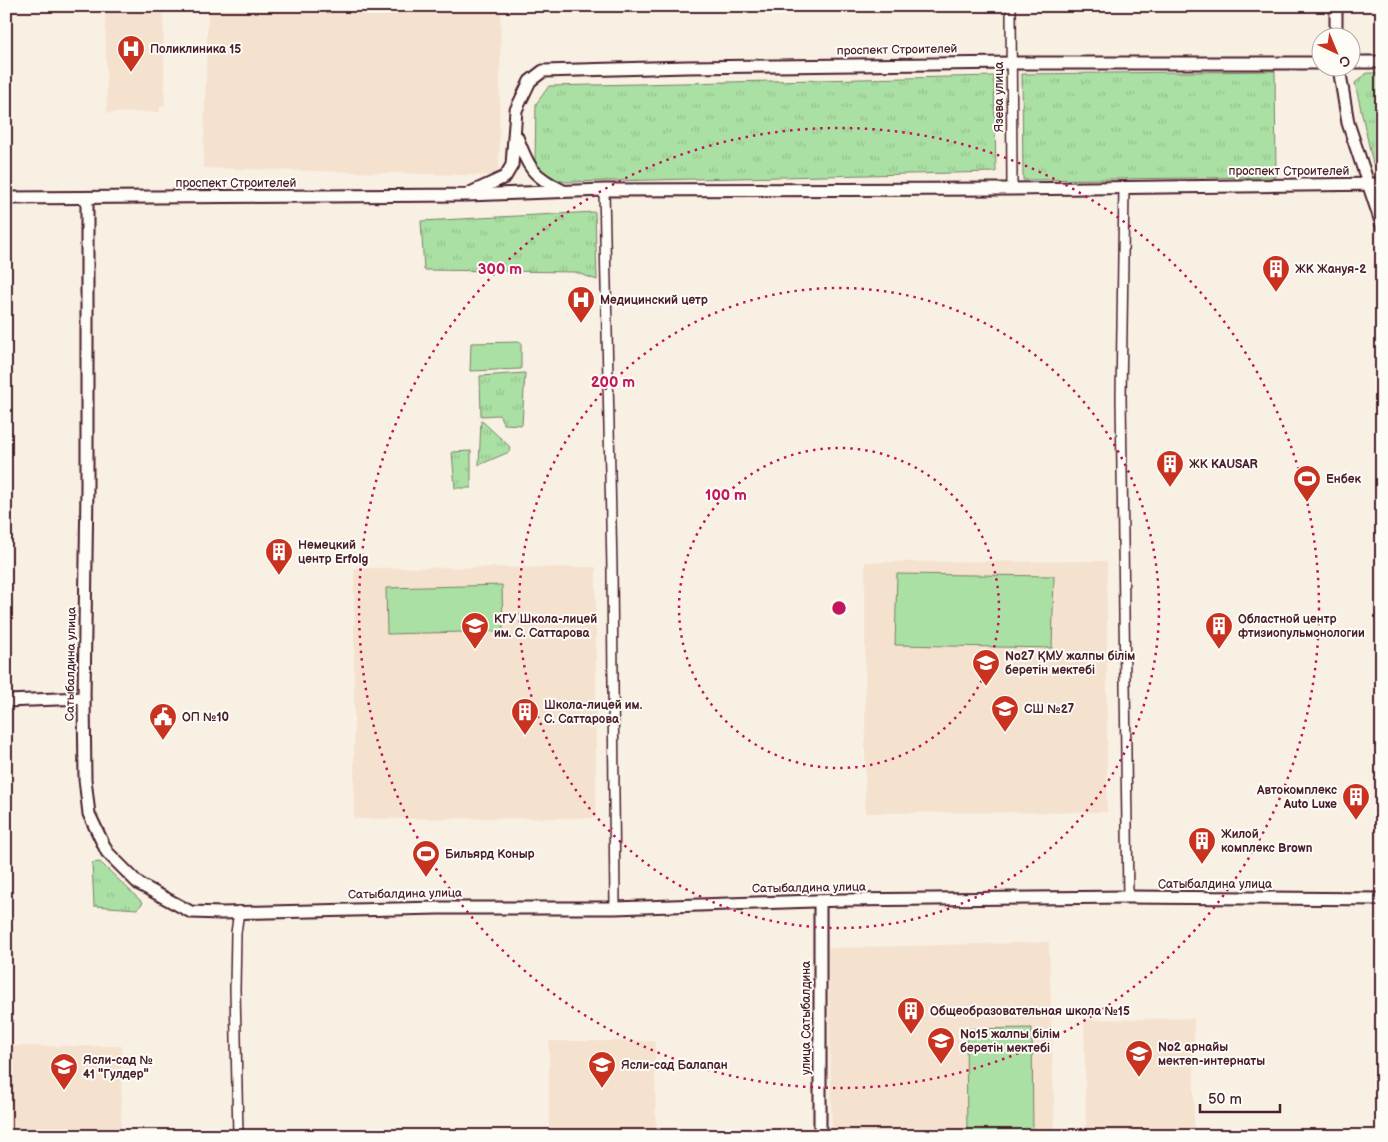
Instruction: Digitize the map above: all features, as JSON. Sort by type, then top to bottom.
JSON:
[{"type":"main road","points":[[1336,6],[1336,28]]},
{"type":"main road","name":"проспект Строителей","points":[[467,195],[505,177],[512,164],[516,110],[530,81],[543,71],[687,67],[1012,63],[1310,62]]},
{"type":"main road","points":[[1360,62],[1382,62]]},
{"type":"main road","points":[[1341,78],[1348,123],[1382,225]]},
{"type":"main road","name":"проспект Строителей","points":[[515,130],[531,170],[547,183],[566,192]]},
{"type":"main road","name":"проспект Строителей","points":[[6,198],[467,195],[604,190],[1012,189],[1382,184]]},
{"type":"main road","name":"Сатыбалдина улица","points":[[87,198],[85,779],[90,814],[107,852],[139,884],[191,912],[438,908],[615,908],[820,901],[1128,897],[1382,900]]},
{"type":"main road","points":[[6,701],[84,698]]},
{"type":"main road","name":"улица Сатыбалдина","points":[[820,901],[820,1136]]},
{"type":"street","name":"Язева улица","points":[[1011,6],[1012,189]]},
{"type":"street","points":[[1124,188],[1121,398],[1128,897]]},
{"type":"street","points":[[604,190],[611,530],[615,908]]},
{"type":"street","points":[[238,1136],[235,988],[236,933],[239,911]]},
{"type":"shaded area","points":[[105,6],[163,6],[165,106],[160,107],[160,112],[107,113]]},
{"type":"shaded area","points":[[208,6],[501,6],[499,176],[203,168]]},
{"type":"shaded area","name":"No27 ҚМУ жалпы білім беретін мектебі","points":[[1107,561],[1107,812],[865,813],[865,562]]},
{"type":"shaded area","name":"КГУ Школа-лицей им. С. Саттарова","points":[[596,567],[596,818],[354,819],[354,568]]},
{"type":"shaded area","name":"No15 жалпы білім беретін мектебі","points":[[1049,942],[1055,1136],[832,1136],[828,948]]},
{"type":"shaded area","name":"No2 арнайы мектеп-интернаты","points":[[1194,1018],[1194,1136],[1086,1136],[1084,1020]]},
{"type":"shaded area","name":"Ясли-сад Балапан","points":[[549,1041],[655,1041],[656,1136],[549,1136]]},
{"type":"shaded area","name":"Ясли-сад № 41 \"Гулдер\"","points":[[6,1046],[122,1046],[121,1136],[6,1136]]},
{"type":"green space","points":[[1275,71],[1276,177],[1023,180],[1022,74]]},
{"type":"green space","points":[[1367,73],[1382,73],[1382,171],[1373,164],[1355,83]]},
{"type":"green space","points":[[994,76],[996,172],[566,182],[543,173],[535,161],[536,104],[549,86]]},
{"type":"green space","points":[[595,212],[597,280],[575,272],[424,270],[421,221]]},
{"type":"green space","points":[[521,342],[521,369],[470,371],[471,343]]},
{"type":"green space","points":[[525,373],[522,425],[504,424],[499,415],[481,416],[480,376]]},
{"type":"green space","points":[[481,420],[510,447],[509,452],[479,465]]},
{"type":"green space","points":[[471,451],[471,488],[455,488],[452,452]]},
{"type":"green space","points":[[897,574],[1054,576],[1052,648],[895,645]]},
{"type":"green space","points":[[502,585],[503,631],[387,634],[386,588]]},
{"type":"green space","points":[[100,862],[143,903],[137,909],[94,906],[92,863]]},
{"type":"green space","points":[[1032,1028],[1033,1136],[967,1136],[966,1029]]},
{"type":"place","name":"Поликлиника 15","points":[[131,73]]},
{"type":"place","name":"ЖК Жануя-2","points":[[1276,293]]},
{"type":"place","name":"Медицинский цетр","points":[[581,324]]},
{"type":"place","name":"ЖК KAUSAR","points":[[1170,488]]},
{"type":"place","name":"Енбек","points":[[1307,503]]},
{"type":"place","name":"Немецкий центр Erfolg","points":[[279,576]]},
{"type":"place","name":"КГУ Школа-лицей им. С. Саттарова","points":[[475,650]]},
{"type":"place","name":"Областной центр фтизиопульмонологии","points":[[1219,650]]},
{"type":"place","name":"No27 ҚМУ жалпы білім беретін мектебі","points":[[986,687]]},
{"type":"place","name":"СШ №27","points":[[1005,733]]},
{"type":"place","name":"Школа-лицей им. С. Саттарова","points":[[525,736]]},
{"type":"place","name":"ОП №10","points":[[163,741]]},
{"type":"place","name":"Автокомплекс Auto Luxe","points":[[1356,821]]},
{"type":"place","name":"Жилой комплекс Brown","points":[[1202,865]]},
{"type":"place","name":"Бильярд Коныр","points":[[426,878]]},
{"type":"place","name":"Общеобразовательная школа №15","points":[[911,1035]]},
{"type":"place","name":"No15 жалпы білім беретін мектебі","points":[[941,1065]]},
{"type":"place","name":"No2 арнайы мектеп-интернаты","points":[[1139,1078]]},
{"type":"place","name":"Ясли-сад Балапан","points":[[602,1089]]},
{"type":"place","name":"Ясли-сад № 41 \"Гулдер\"","points":[[64,1091]]}]
